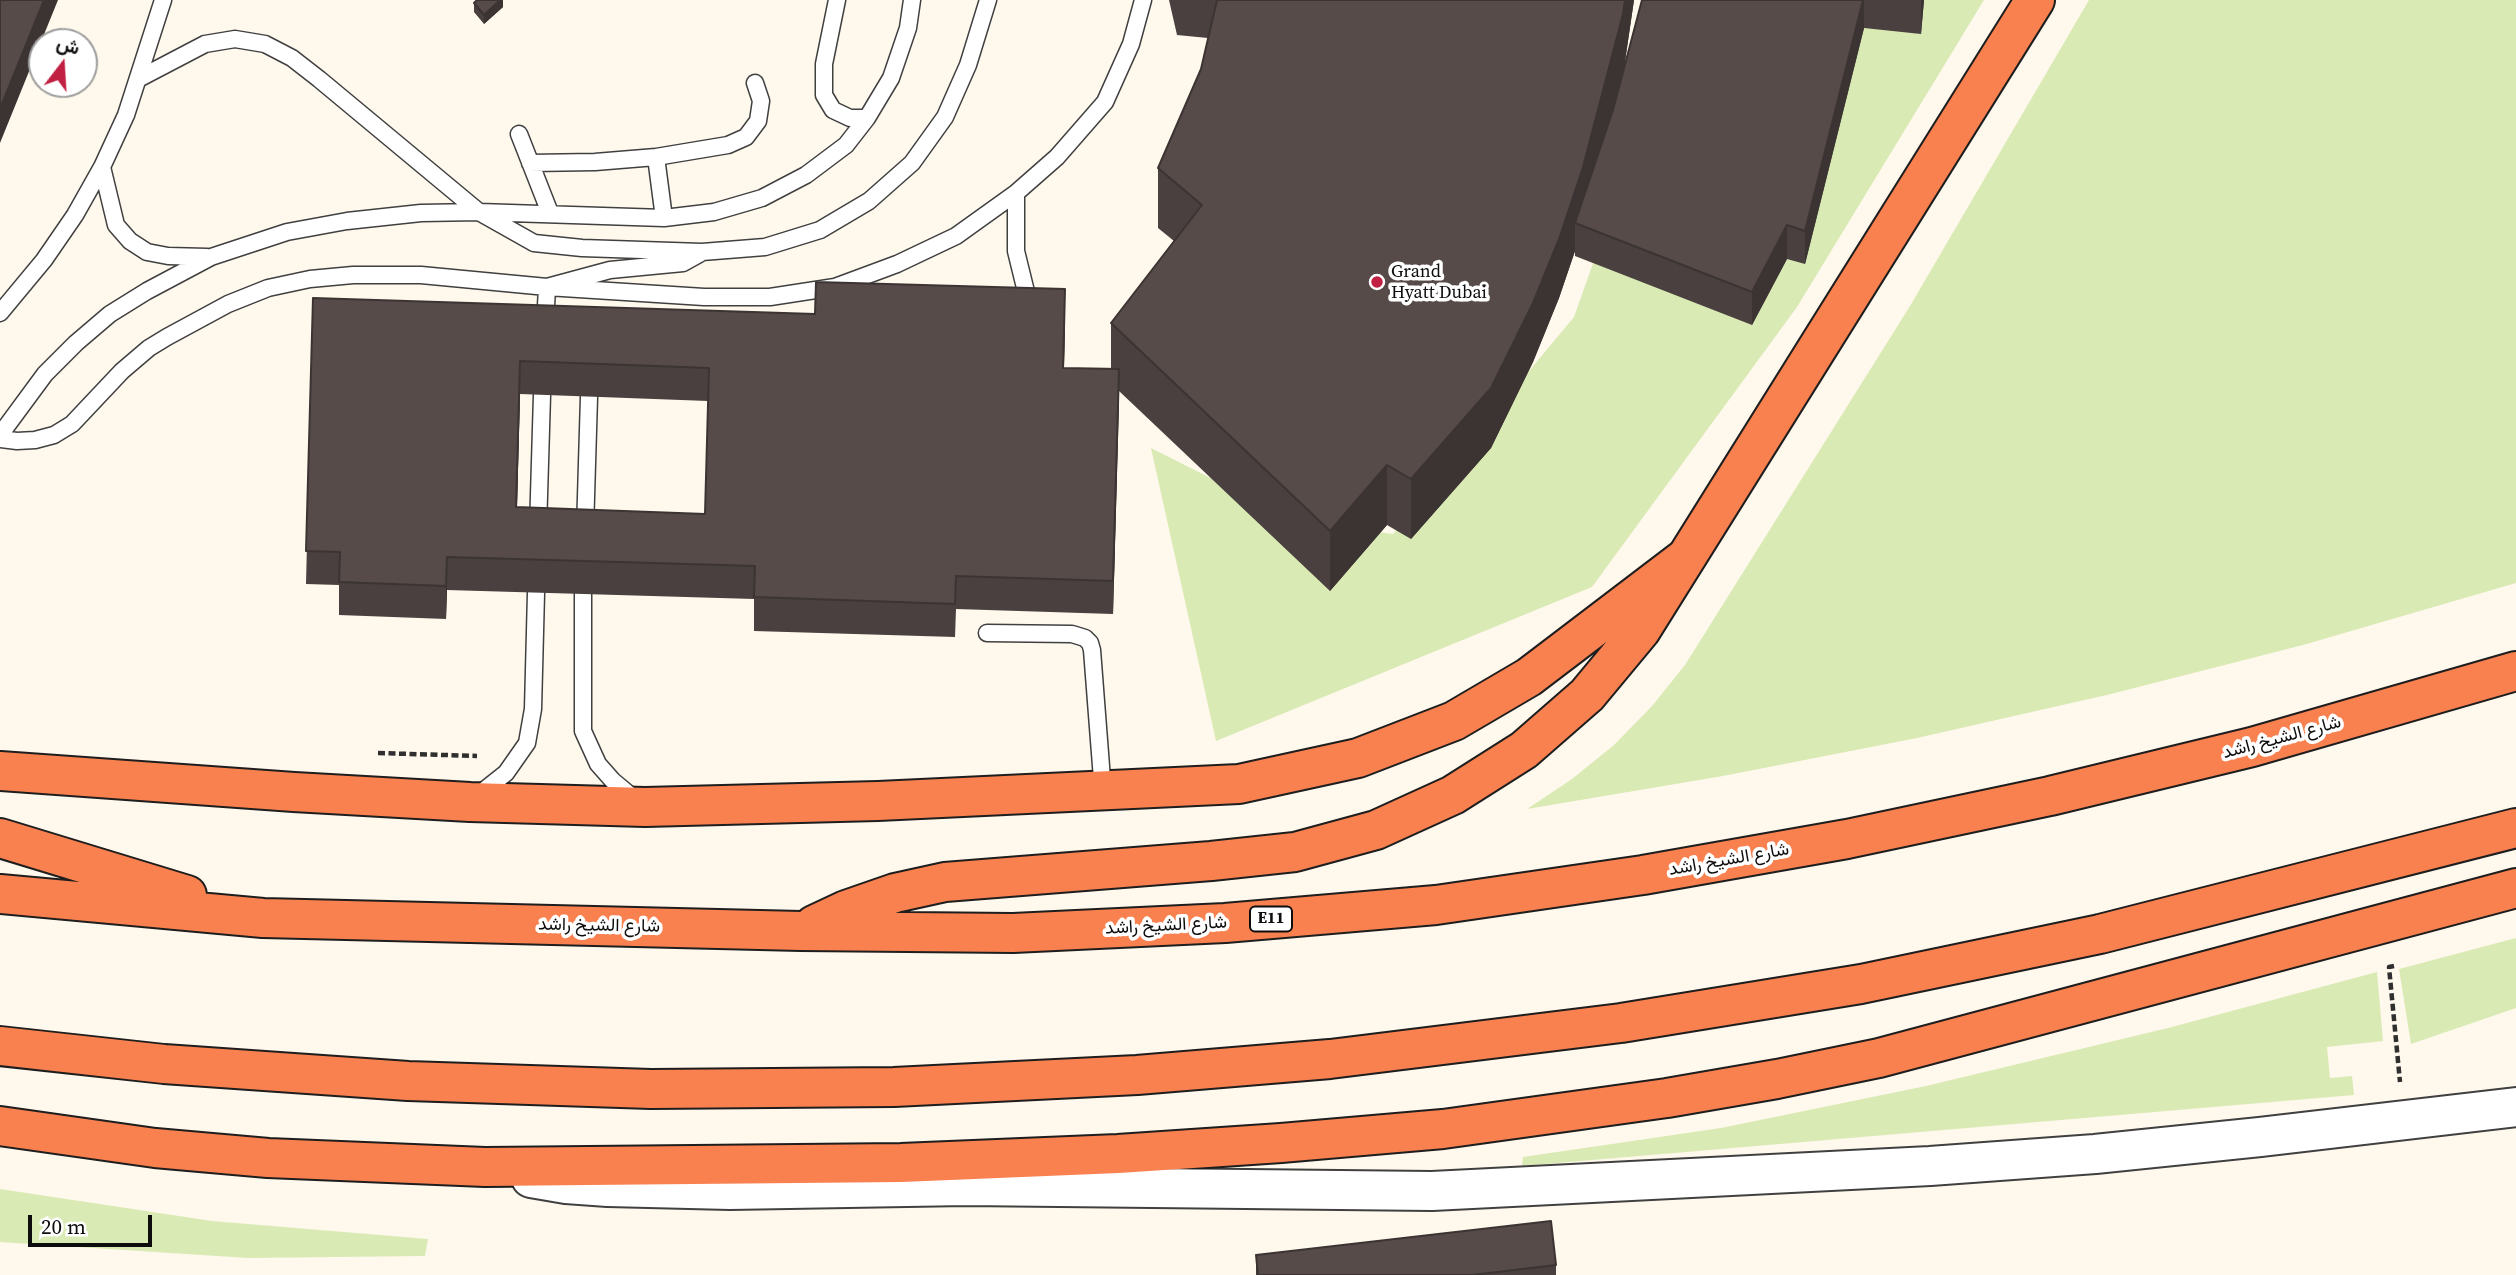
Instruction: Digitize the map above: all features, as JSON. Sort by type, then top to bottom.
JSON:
[{"type":"highway","points":[[801,931],[846,910],[895,893],[945,882],[1295,852],[1376,830],[1453,795],[1524,750],[1587,695],[1641,630],[2035,0]]},
{"type":"highway","points":[[0,771],[470,802],[645,807],[878,801],[1239,784],[1358,758],[1454,721],[1529,677],[1684,559]]},
{"type":"highway","name":"شارع الشيخ راشد","points":[[0,894],[263,918],[801,931],[1013,933],[1225,923],[1436,905],[1629,877],[1847,839],[2050,796],[2252,747],[2516,671]]},
{"type":"highway","points":[[0,1046],[164,1064],[367,1078],[651,1089],[894,1087],[1137,1075],[1302,1061],[1380,1054],[1621,1023],[1861,984],[2099,934],[2516,828]]},
{"type":"highway","points":[[0,838],[263,918]]},
{"type":"highway","points":[[0,1126],[155,1148],[256,1157],[485,1167],[901,1163],[1118,1154],[1321,1140],[1555,1115],[1777,1079],[1879,1058],[2516,888]]},
{"type":"street","points":[[485,1167],[566,1184],[647,1189],[966,1186],[1432,1191],[1930,1166],[2095,1154],[2516,1107]]},
{"type":"lane","points":[[0,313],[44,260],[75,215],[102,167],[140,78],[163,0]]},
{"type":"lane","points":[[837,0],[824,64],[824,95],[833,110],[850,118],[867,118]]},
{"type":"lane","points":[[912,0],[908,28],[891,78],[867,118],[846,145],[806,175],[762,198],[714,212],[664,218],[550,213],[421,213],[347,221],[287,232],[211,257],[110,314],[45,374],[0,437],[17,441],[54,435],[72,424],[122,371],[149,348],[228,303],[268,288],[310,279],[353,275],[446,277],[547,287],[592,295],[770,297],[835,287],[897,264],[956,236],[1016,193],[1057,157],[1105,102],[1131,44],[1143,0]]},
{"type":"lane","points":[[140,78],[205,44],[235,39],[265,44],[292,58],[319,79],[479,212],[534,243],[582,248],[702,252],[765,247],[820,230],[869,201],[912,163],[945,117],[968,65],[988,0]]},
{"type":"lane","points":[[530,163],[656,157],[728,145],[746,137],[758,121],[761,102],[755,83]]},
{"type":"lane","points":[[519,134],[550,213]]},
{"type":"lane","points":[[656,157],[664,218]]},
{"type":"lane","points":[[102,167],[116,225],[130,241],[147,252],[168,256],[211,257]]},
{"type":"lane","points":[[1016,193],[1016,251],[1034,322]]},
{"type":"lane","points":[[547,287],[610,270],[683,263],[702,252]]},
{"type":"lane","points":[[544,338],[547,287]]},
{"type":"lane","points":[[538,542],[542,395]]},
{"type":"lane","points":[[584,543],[589,397]]},
{"type":"lane","points":[[470,802],[506,773],[527,743],[532,726],[536,593]]},
{"type":"lane","points":[[583,594],[583,731],[598,764],[645,807]]},
{"type":"lane","points":[[987,634],[1072,634],[1085,638],[1090,643],[1103,792]]},
{"type":"path","points":[[368,752],[519,758]]},
{"type":"path","points":[[2402,963],[2389,967],[2403,1120]]},
{"type":"green space","points":[[1678,0],[1984,0],[1797,307],[1592,587],[1216,741],[1151,448],[1298,522],[1393,534],[1574,317],[1673,37]]},
{"type":"green space","points":[[2089,0],[2516,0],[2516,583],[2303,645],[2111,694],[1917,738],[1723,776],[1527,809],[1572,779],[1614,745],[1652,706],[1685,665],[1910,306]]},
{"type":"green space","points":[[2516,938],[2516,1008],[2411,1044],[2399,969]]},
{"type":"green space","points":[[2377,972],[2383,1041],[2327,1047],[2330,1078],[2352,1076],[2354,1095],[1522,1166],[1523,1157],[1721,1128],[1926,1086],[2168,1028]]},
{"type":"green space","points":[[0,1189],[212,1221],[428,1239],[425,1256],[248,1258],[0,1242]]},
{"type":"building","points":[[0,0],[44,0],[33,28],[28,28],[28,40],[0,109]]},
{"type":"building","points":[[477,0],[500,0],[484,15],[474,3]]},
{"type":"building","name":"Grand Hyatt Dubai","points":[[1217,0],[1625,0],[1583,167],[1559,239],[1533,303],[1491,388],[1411,479],[1387,465],[1330,531],[1111,323],[1202,205],[1158,168],[1201,69]]},
{"type":"building","points":[[1642,0],[1863,0],[1805,231],[1787,225],[1752,292],[1575,223],[1613,110]]},
{"type":"building","points":[[816,282],[1065,289],[1063,368],[1119,369],[1113,581],[956,576],[955,604],[754,597],[755,566],[447,557],[446,586],[339,582],[340,552],[306,551],[313,298],[815,314]],"holes":[[[520,361],[709,368],[705,514],[516,507]]]},
{"type":"building","points":[[1551,1221],[1556,1265],[1472,1275],[1258,1275],[1256,1255]]},
{"type":"place","name":"Grand Hyatt Dubai","points":[[1377,282]]}]
